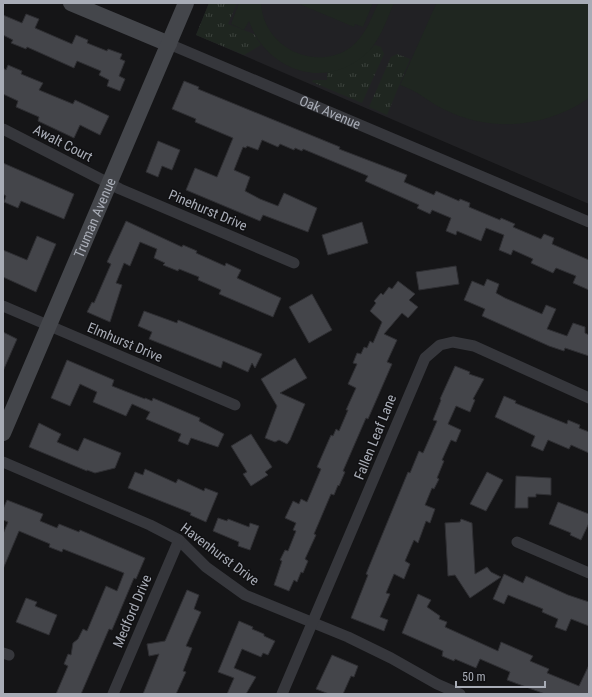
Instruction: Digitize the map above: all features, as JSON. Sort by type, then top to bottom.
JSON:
[{"type":"street","name":"Oak Avenue","points":[[71,3],[589,222]]},
{"type":"street","name":"Truman Avenue","points":[[3,433],[186,3]]},
{"type":"street","name":"Awalt Court","points":[[3,130],[110,183]]},
{"type":"street","name":"Pinehurst Drive","points":[[110,183],[294,263]]},
{"type":"street","name":"Elmhurst Drive","points":[[3,306],[235,405]]},
{"type":"street","name":"Fallen Leaf Lane","points":[[282,694],[311,622],[382,461],[425,358],[440,345],[453,342],[474,346],[589,398]]},
{"type":"street","name":"Havenhurst Drive","points":[[3,462],[150,525],[179,540],[206,567],[245,595],[360,643],[437,684],[460,694]]},
{"type":"street","name":"Medford Drive","points":[[113,694],[179,540]]},
{"type":"street","points":[[517,542],[589,573]]},
{"type":"shaded area","points":[[209,3],[589,3],[589,204],[196,35]]},
{"type":"green space","points":[[209,3],[237,3],[228,24],[254,34],[261,45],[244,55],[196,35]]},
{"type":"green space","points":[[239,3],[261,3],[264,19],[271,32],[281,43],[293,51],[307,56],[322,57],[337,54],[356,43],[367,27],[378,3],[394,3],[380,34],[369,51],[353,64],[335,71],[318,73],[300,70],[284,64],[270,53],[258,39],[249,21],[244,30],[231,24]]},
{"type":"green space","points":[[297,3],[373,3],[363,27],[355,24],[354,27]]},
{"type":"green space","points":[[434,3],[589,3],[589,98],[555,116],[518,124],[499,124],[480,122],[461,117],[437,106],[412,90],[400,85],[436,4]]},
{"type":"green space","points":[[375,45],[381,47],[384,54],[362,103],[312,82],[313,80],[327,80],[327,73],[366,53]]},
{"type":"green space","points":[[397,54],[410,59],[387,115],[369,107],[391,57]]},
{"type":"building","points":[[26,14],[39,19],[35,28],[72,44],[76,35],[88,40],[87,43],[107,51],[108,49],[122,54],[120,59],[125,61],[119,76],[125,79],[120,91],[107,86],[109,80],[99,75],[101,71],[77,61],[74,68],[27,47],[26,49],[11,43],[13,40],[3,35],[3,15],[22,23]]},
{"type":"building","points":[[8,65],[22,71],[21,74],[43,83],[39,90],[73,104],[75,100],[109,116],[100,135],[80,125],[74,138],[38,121],[39,117],[16,107],[18,101],[3,94],[3,68],[6,70]]},
{"type":"building","points":[[184,81],[199,87],[198,89],[340,147],[339,149],[407,175],[404,182],[434,195],[436,191],[459,201],[460,199],[470,203],[469,207],[500,220],[501,218],[515,224],[513,227],[541,239],[544,234],[554,238],[552,244],[589,260],[589,290],[573,283],[576,276],[556,268],[553,273],[531,263],[533,259],[513,250],[511,255],[499,250],[504,235],[486,228],[481,241],[457,231],[456,235],[446,231],[451,218],[432,210],[430,214],[417,208],[419,205],[365,181],[368,176],[303,149],[302,151],[295,148],[294,150],[280,144],[278,147],[262,140],[258,150],[247,146],[246,148],[243,147],[234,170],[250,177],[245,191],[260,199],[278,206],[284,193],[317,208],[308,232],[263,215],[260,221],[186,190],[195,168],[217,177],[233,138],[195,122],[196,119],[172,109]]},
{"type":"building","points":[[158,141],[180,150],[172,170],[162,166],[158,177],[146,172]]},
{"type":"building","points":[[3,163],[74,194],[64,219],[21,201],[18,208],[4,202],[6,196],[3,194]]},
{"type":"building","points":[[126,221],[182,247],[183,245],[197,251],[196,253],[225,266],[226,263],[241,270],[237,278],[281,298],[273,317],[219,294],[221,290],[198,280],[199,277],[179,269],[178,271],[163,265],[165,263],[154,258],[157,249],[140,242],[130,266],[124,263],[116,283],[122,285],[110,322],[87,312],[92,302],[94,303],[111,264],[107,262]]},
{"type":"building","points":[[362,222],[368,243],[328,255],[322,235]]},
{"type":"building","points":[[37,236],[56,244],[36,292],[3,277],[3,250],[27,260]]},
{"type":"building","points":[[456,266],[459,284],[419,290],[416,272]]},
{"type":"building","points":[[487,279],[499,284],[496,293],[505,298],[542,314],[546,305],[556,309],[547,329],[567,336],[573,323],[585,327],[585,333],[589,335],[589,356],[565,348],[564,351],[549,346],[482,316],[485,309],[464,300],[472,281],[484,286]]},
{"type":"building","points":[[398,281],[415,294],[409,300],[418,307],[408,318],[402,313],[384,334],[397,340],[387,362],[392,364],[368,419],[366,418],[343,471],[345,472],[339,486],[338,485],[334,495],[331,494],[314,534],[316,535],[305,559],[308,561],[303,573],[301,572],[297,582],[294,580],[289,591],[274,585],[282,561],[280,560],[285,550],[288,551],[296,531],[293,530],[296,523],[285,518],[293,501],[299,504],[301,499],[307,502],[321,469],[317,467],[331,435],[333,436],[336,429],[339,431],[348,410],[346,410],[356,388],[348,384],[357,364],[353,363],[357,353],[361,354],[364,347],[367,348],[370,341],[373,343],[382,322],[370,311],[376,303],[374,301],[381,293],[383,295],[389,287],[392,289]]},
{"type":"building","points":[[312,294],[332,330],[309,343],[289,307]]},
{"type":"building","points":[[144,311],[177,323],[178,320],[262,354],[255,368],[252,363],[248,372],[223,361],[221,368],[149,339],[152,332],[138,326]]},
{"type":"building","points":[[3,332],[17,339],[3,371]]},
{"type":"building","points":[[295,358],[307,378],[280,393],[305,404],[287,444],[279,440],[275,442],[265,438],[277,406],[261,379]]},
{"type":"building","points":[[67,360],[114,380],[112,386],[145,399],[152,401],[153,398],[200,418],[199,421],[224,434],[218,447],[191,438],[188,445],[178,441],[181,434],[146,419],[150,412],[132,404],[126,416],[93,402],[97,392],[80,384],[70,406],[51,398]]},
{"type":"building","points":[[455,366],[470,372],[469,374],[484,379],[473,399],[475,400],[470,412],[456,406],[448,424],[461,430],[456,442],[451,440],[442,460],[444,461],[437,478],[439,479],[434,489],[432,488],[425,505],[435,509],[430,523],[426,521],[418,543],[414,540],[405,561],[410,564],[404,579],[394,574],[386,593],[390,594],[380,617],[388,620],[384,631],[351,618],[368,575],[366,574],[408,472],[410,473],[419,451],[423,453],[437,421],[433,420],[441,400],[440,399]]},
{"type":"building","points":[[504,396],[516,401],[515,403],[567,424],[568,420],[580,425],[579,428],[589,432],[589,453],[571,445],[569,449],[548,440],[543,451],[531,446],[535,436],[495,417]]},
{"type":"building","points":[[39,423],[61,434],[57,442],[78,451],[84,438],[121,453],[115,468],[95,473],[29,447]]},
{"type":"building","points":[[251,434],[272,467],[265,472],[268,475],[251,486],[243,474],[247,472],[231,446]]},
{"type":"building","points":[[145,469],[176,483],[178,479],[204,491],[205,488],[218,493],[206,522],[190,515],[191,513],[128,488],[135,472],[143,475]]},
{"type":"building","points":[[487,472],[503,480],[486,511],[470,504]]},
{"type":"building","points":[[516,476],[551,478],[551,495],[536,494],[536,497],[528,497],[528,508],[515,508]]},
{"type":"building","points":[[7,500],[43,514],[40,521],[57,528],[59,524],[79,532],[80,530],[145,558],[136,579],[134,578],[112,630],[109,629],[81,694],[56,694],[68,666],[64,664],[68,654],[71,655],[73,643],[78,639],[83,629],[87,631],[106,586],[117,591],[124,573],[63,549],[62,552],[49,547],[50,544],[19,531],[3,569],[3,534],[8,522],[3,520],[3,509]]},
{"type":"building","points":[[558,502],[589,514],[589,523],[581,540],[570,535],[571,533],[549,524]]},
{"type":"building","points":[[218,518],[227,521],[228,519],[249,527],[250,523],[259,526],[250,550],[238,546],[239,542],[213,531]]},
{"type":"building","points":[[461,519],[472,523],[475,574],[487,567],[491,572],[501,577],[470,598],[455,575],[448,576],[445,523],[460,522]]},
{"type":"building","points":[[504,574],[523,583],[526,576],[568,595],[589,602],[589,626],[571,619],[566,631],[555,627],[558,619],[542,612],[543,609],[508,595],[504,604],[493,599]]},
{"type":"building","points":[[187,590],[199,595],[194,609],[201,612],[186,646],[192,648],[183,671],[186,672],[176,694],[143,694],[159,654],[149,656],[147,644],[165,641]]},
{"type":"building","points":[[418,594],[431,600],[427,607],[440,616],[439,619],[447,622],[445,627],[498,651],[501,642],[533,656],[530,661],[549,669],[547,673],[579,686],[589,665],[589,694],[545,694],[507,680],[510,672],[480,659],[476,668],[455,659],[454,661],[442,656],[443,651],[402,633]]},
{"type":"building","points":[[26,598],[37,602],[35,606],[57,615],[49,635],[16,622]]},
{"type":"building","points":[[239,621],[253,627],[252,629],[275,641],[268,655],[263,653],[261,657],[242,649],[234,668],[256,677],[246,694],[227,694],[234,678],[218,672]]},
{"type":"building","points":[[332,655],[358,666],[354,677],[351,676],[343,694],[329,694],[316,689]]}]
